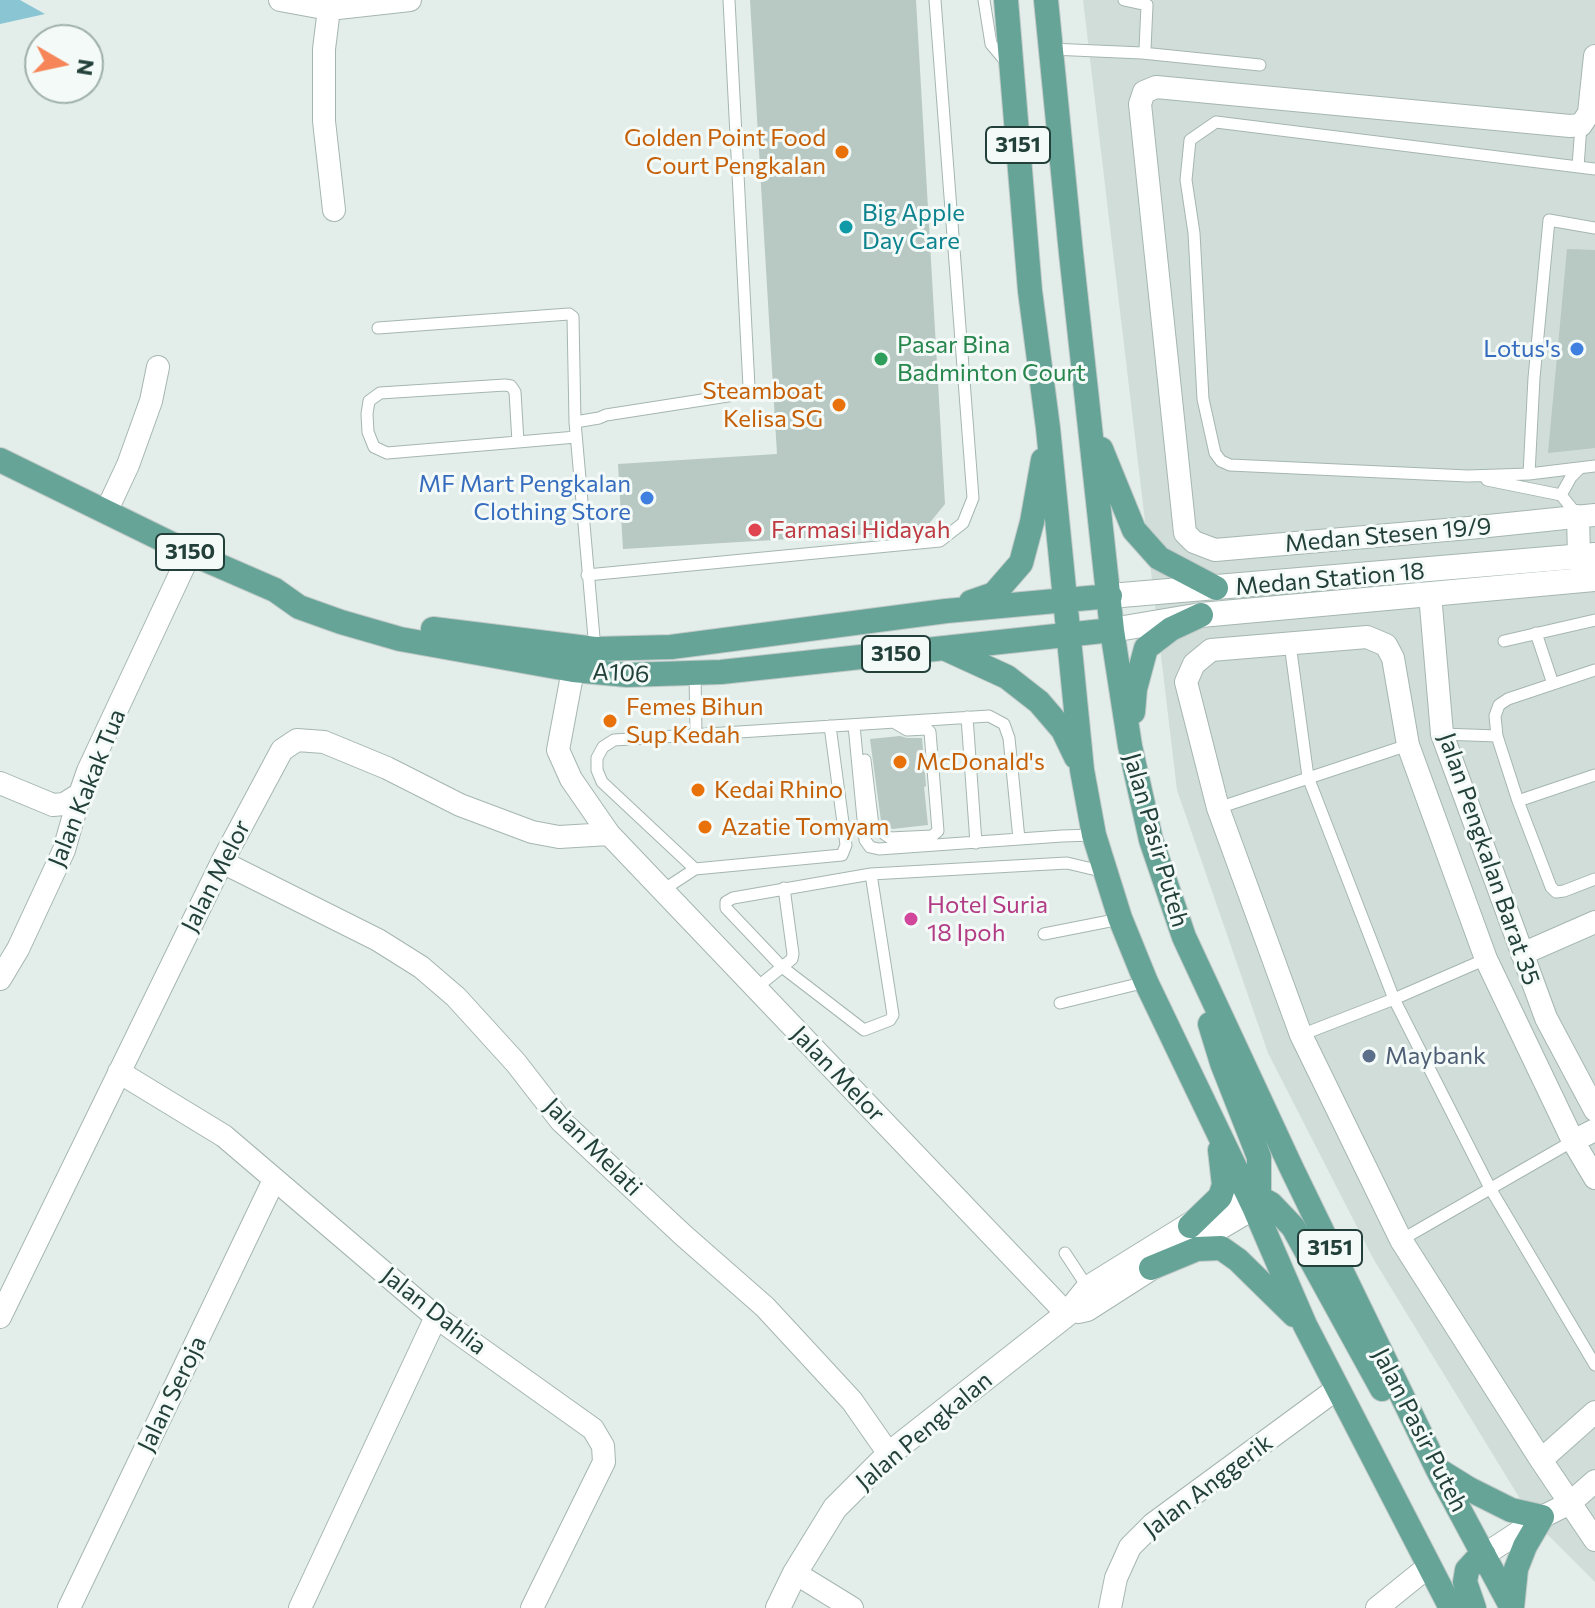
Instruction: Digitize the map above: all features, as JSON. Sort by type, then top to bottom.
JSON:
[{"type":"main road","name":"3151","points":[[1006,0],[1030,291],[1048,428],[1082,770],[1094,835],[1120,918],[1146,982],[1253,1197],[1305,1325],[1451,1608]]},
{"type":"main road","name":"Jalan Pasir Puteh","points":[[1046,0],[1112,630],[1130,746],[1151,840],[1184,937],[1291,1167],[1481,1556]]},
{"type":"main road","points":[[1091,425],[1134,530],[1159,558],[1216,588]]},
{"type":"main road","points":[[946,611],[994,594],[1021,563],[1032,522],[1048,428]]},
{"type":"main road","name":"3150","points":[[0,460],[190,553],[275,590],[299,607],[400,639],[573,670]]},
{"type":"main road","name":"3150","points":[[275,590],[303,595],[402,626],[595,649]]},
{"type":"main road","name":"Medan Station 18","points":[[1065,600],[1110,596]]},
{"type":"main road","name":"3150","points":[[946,611],[1065,600]]},
{"type":"main road","name":"A106","points":[[595,649],[671,647],[946,611]]},
{"type":"main road","points":[[1130,746],[1135,689],[1146,648],[1171,629],[1201,615]]},
{"type":"main road","name":"Medan Station 18","points":[[1070,635],[1112,630]]},
{"type":"main road","name":"3150","points":[[695,673],[1070,635]]},
{"type":"main road","points":[[946,649],[1007,677],[1039,702],[1063,730],[1082,770]]},
{"type":"main road","name":"A106","points":[[573,670],[627,675],[695,673]]},
{"type":"main road","points":[[1184,937],[1222,1063],[1259,1157],[1260,1177],[1253,1197],[1271,1204],[1293,1227],[1512,1608]]},
{"type":"main road","points":[[1190,1226],[1220,1197],[1224,1185],[1217,1128]]},
{"type":"main road","points":[[1151,1268],[1197,1249],[1221,1248],[1238,1260],[1305,1325]]},
{"type":"main road","points":[[1438,1470],[1511,1510],[1542,1517],[1516,1569],[1512,1608]]},
{"type":"main road","points":[[1474,1608],[1465,1582],[1467,1570],[1481,1556]]},
{"type":"street","points":[[280,0],[329,9],[410,0]]},
{"type":"street","points":[[329,9],[324,49],[324,121],[334,210]]},
{"type":"street","points":[[1581,125],[1589,113],[1595,56]]},
{"type":"street","name":"Medan Stesen 19/9","points":[[1581,125],[1156,87],[1144,92],[1140,104],[1185,533],[1194,542],[1215,550],[1587,516]]},
{"type":"street","points":[[106,512],[147,413],[158,367]]},
{"type":"street","points":[[1587,516],[1587,556]]},
{"type":"street","name":"Jalan Kakak Tua","points":[[0,979],[18,949],[64,850],[88,771],[190,553]]},
{"type":"street","name":"Medan Station 18","points":[[1110,596],[1587,556]]},
{"type":"street","name":"Medan Station 18","points":[[1112,630],[1201,615],[1595,579]]},
{"type":"street","name":"Jalan Pengkalan Barat 35","points":[[1430,594],[1442,734],[1546,1018],[1595,1110]]},
{"type":"street","points":[[1595,1178],[1573,1141],[1486,959],[1408,745],[1393,658],[1386,645],[1367,637],[1211,650],[1194,664],[1186,682],[1218,808],[1301,1035],[1401,1240],[1595,1540]]},
{"type":"street","name":"Jalan Melor","points":[[573,670],[558,750],[571,779],[609,834],[1067,1314]]},
{"type":"street","points":[[1408,745],[1442,734]]},
{"type":"street","name":"Jalan Melor","points":[[0,1317],[222,862],[282,750],[297,740],[324,742],[387,768],[460,805],[532,832],[577,838],[609,834]]},
{"type":"street","points":[[0,783],[53,805],[64,804],[80,794]]},
{"type":"street","name":"Jalan Melati","points":[[222,862],[378,940],[421,967],[456,997],[516,1063],[561,1121],[765,1307],[852,1401],[889,1454]]},
{"type":"street","points":[[1522,954],[1595,922]]},
{"type":"street","name":"Jalan Dahlia","points":[[119,1072],[224,1136],[436,1317],[593,1429],[603,1446],[604,1462],[532,1608]]},
{"type":"street","points":[[1573,1141],[1595,1130]]},
{"type":"street","name":"Jalan Seroja","points":[[69,1608],[274,1180]]},
{"type":"street","name":"Jalan Pengkalan","points":[[1067,1314],[1087,1309],[1253,1197]]},
{"type":"street","name":"Jalan Pengkalan","points":[[778,1608],[795,1573],[835,1508],[889,1454],[1067,1314],[1088,1288],[1190,1226],[1253,1197]]},
{"type":"street","points":[[300,1608],[436,1317]]},
{"type":"street","name":"Jalan Anggerik","points":[[1110,1608],[1116,1578],[1130,1547],[1153,1524],[1338,1388]]},
{"type":"street","points":[[1541,1460],[1595,1412]]},
{"type":"street","points":[[1481,1556],[1570,1503],[1595,1481]]},
{"type":"street","points":[[1377,1608],[1429,1566]]},
{"type":"street","points":[[795,1573],[852,1608]]},
{"type":"lane","points":[[575,422],[747,393],[729,0]]},
{"type":"lane","points":[[587,575],[940,541],[963,523],[973,498],[935,0]]},
{"type":"lane","points":[[984,0],[991,44],[1012,70]]},
{"type":"lane","points":[[1124,0],[1147,5],[1145,49],[1142,53]]},
{"type":"lane","points":[[1051,49],[1142,53],[1260,65]]},
{"type":"lane","points":[[1595,169],[1216,122],[1190,140],[1186,180],[1194,233],[1203,399],[1215,453],[1221,461],[1230,465],[1468,476],[1529,474],[1595,466]]},
{"type":"lane","points":[[1578,167],[1581,125]]},
{"type":"lane","points":[[1529,474],[1534,378],[1549,220],[1595,228]]},
{"type":"lane","points":[[378,328],[569,314],[573,317],[575,422],[595,649]]},
{"type":"lane","points":[[518,442],[515,392],[511,386],[380,393],[369,401],[368,432],[374,447],[387,453],[518,442],[576,437]]},
{"type":"lane","points":[[1561,495],[1580,468]]},
{"type":"lane","points":[[1468,476],[1561,495],[1587,516]]},
{"type":"lane","points":[[1504,641],[1595,620]]},
{"type":"lane","points":[[1536,633],[1553,684]]},
{"type":"lane","points":[[1290,644],[1308,777],[1394,999],[1490,1188],[1595,1365]]},
{"type":"lane","points":[[1595,670],[1508,699],[1499,705],[1495,716],[1497,736],[1518,801],[1551,887],[1556,892],[1564,891],[1595,879]]},
{"type":"lane","points":[[695,673],[696,735]]},
{"type":"lane","points":[[695,869],[602,782],[597,770],[597,758],[603,747],[614,740],[989,716],[1004,724],[1009,738],[1019,839]]},
{"type":"lane","points":[[967,717],[976,843]]},
{"type":"lane","points":[[857,751],[865,760],[873,826],[890,838],[932,836],[938,831],[930,732],[927,729],[907,730],[895,722]]},
{"type":"lane","points":[[854,725],[865,840],[870,847],[879,849],[1094,835]]},
{"type":"lane","points":[[663,890],[695,869],[842,855],[846,845],[830,726]]},
{"type":"lane","points":[[1442,734],[1497,736]]},
{"type":"lane","points":[[1218,808],[1408,745]]},
{"type":"lane","points":[[1518,801],[1595,775]]},
{"type":"lane","points":[[871,874],[892,1018],[862,1030],[782,967],[726,908],[726,902],[784,888],[871,874],[1067,863],[1106,873]]},
{"type":"lane","points":[[756,988],[790,962],[793,954],[784,888]]},
{"type":"lane","points":[[1044,934],[1120,918]]},
{"type":"lane","points":[[1301,1035],[1486,959]]},
{"type":"lane","points":[[1060,1003],[1146,982]]},
{"type":"lane","points":[[1401,1240],[1573,1141]]},
{"type":"lane","points":[[1065,1253],[1088,1288]]},
{"type":"shaded area","points":[[1083,0],[1595,0],[1595,1582],[1533,1520],[1374,1260],[1268,1053],[1177,790]]},
{"type":"water","points":[[0,0],[20,0],[45,14],[0,24]]},
{"type":"building","name":"Big Apple Day Care","points":[[750,0],[916,0],[945,504],[923,531],[623,549],[618,464],[777,454]]},
{"type":"building","name":"Lotus's","points":[[1567,249],[1595,250],[1595,448],[1548,453]]},
{"type":"building","name":"McDonald's","points":[[900,736],[922,738],[928,825],[892,829],[881,821],[870,739]]},
{"type":"place","name":"Golden Point Food Court Pengkalan","points":[[842,152]]},
{"type":"place","name":"Big Apple Day Care","points":[[846,227]]},
{"type":"place","name":"Lotus's","points":[[1577,349]]},
{"type":"place","name":"Pasar Bina Badminton Court","points":[[881,359]]},
{"type":"place","name":"Steamboat Kelisa SG","points":[[839,405]]},
{"type":"place","name":"MF Mart Pengkalan Clothing Store","points":[[647,498]]},
{"type":"place","name":"Farmasi Hidayah","points":[[755,530]]},
{"type":"place","name":"Femes Bihun Sup Kedah","points":[[610,721]]},
{"type":"place","name":"McDonald's","points":[[900,762]]},
{"type":"place","name":"Kedai Rhino","points":[[698,790]]},
{"type":"place","name":"Azatie Tomyam","points":[[705,827]]},
{"type":"place","name":"Hotel Suria 18 Ipoh","points":[[911,919]]},
{"type":"place","name":"Maybank","points":[[1369,1056]]}]
